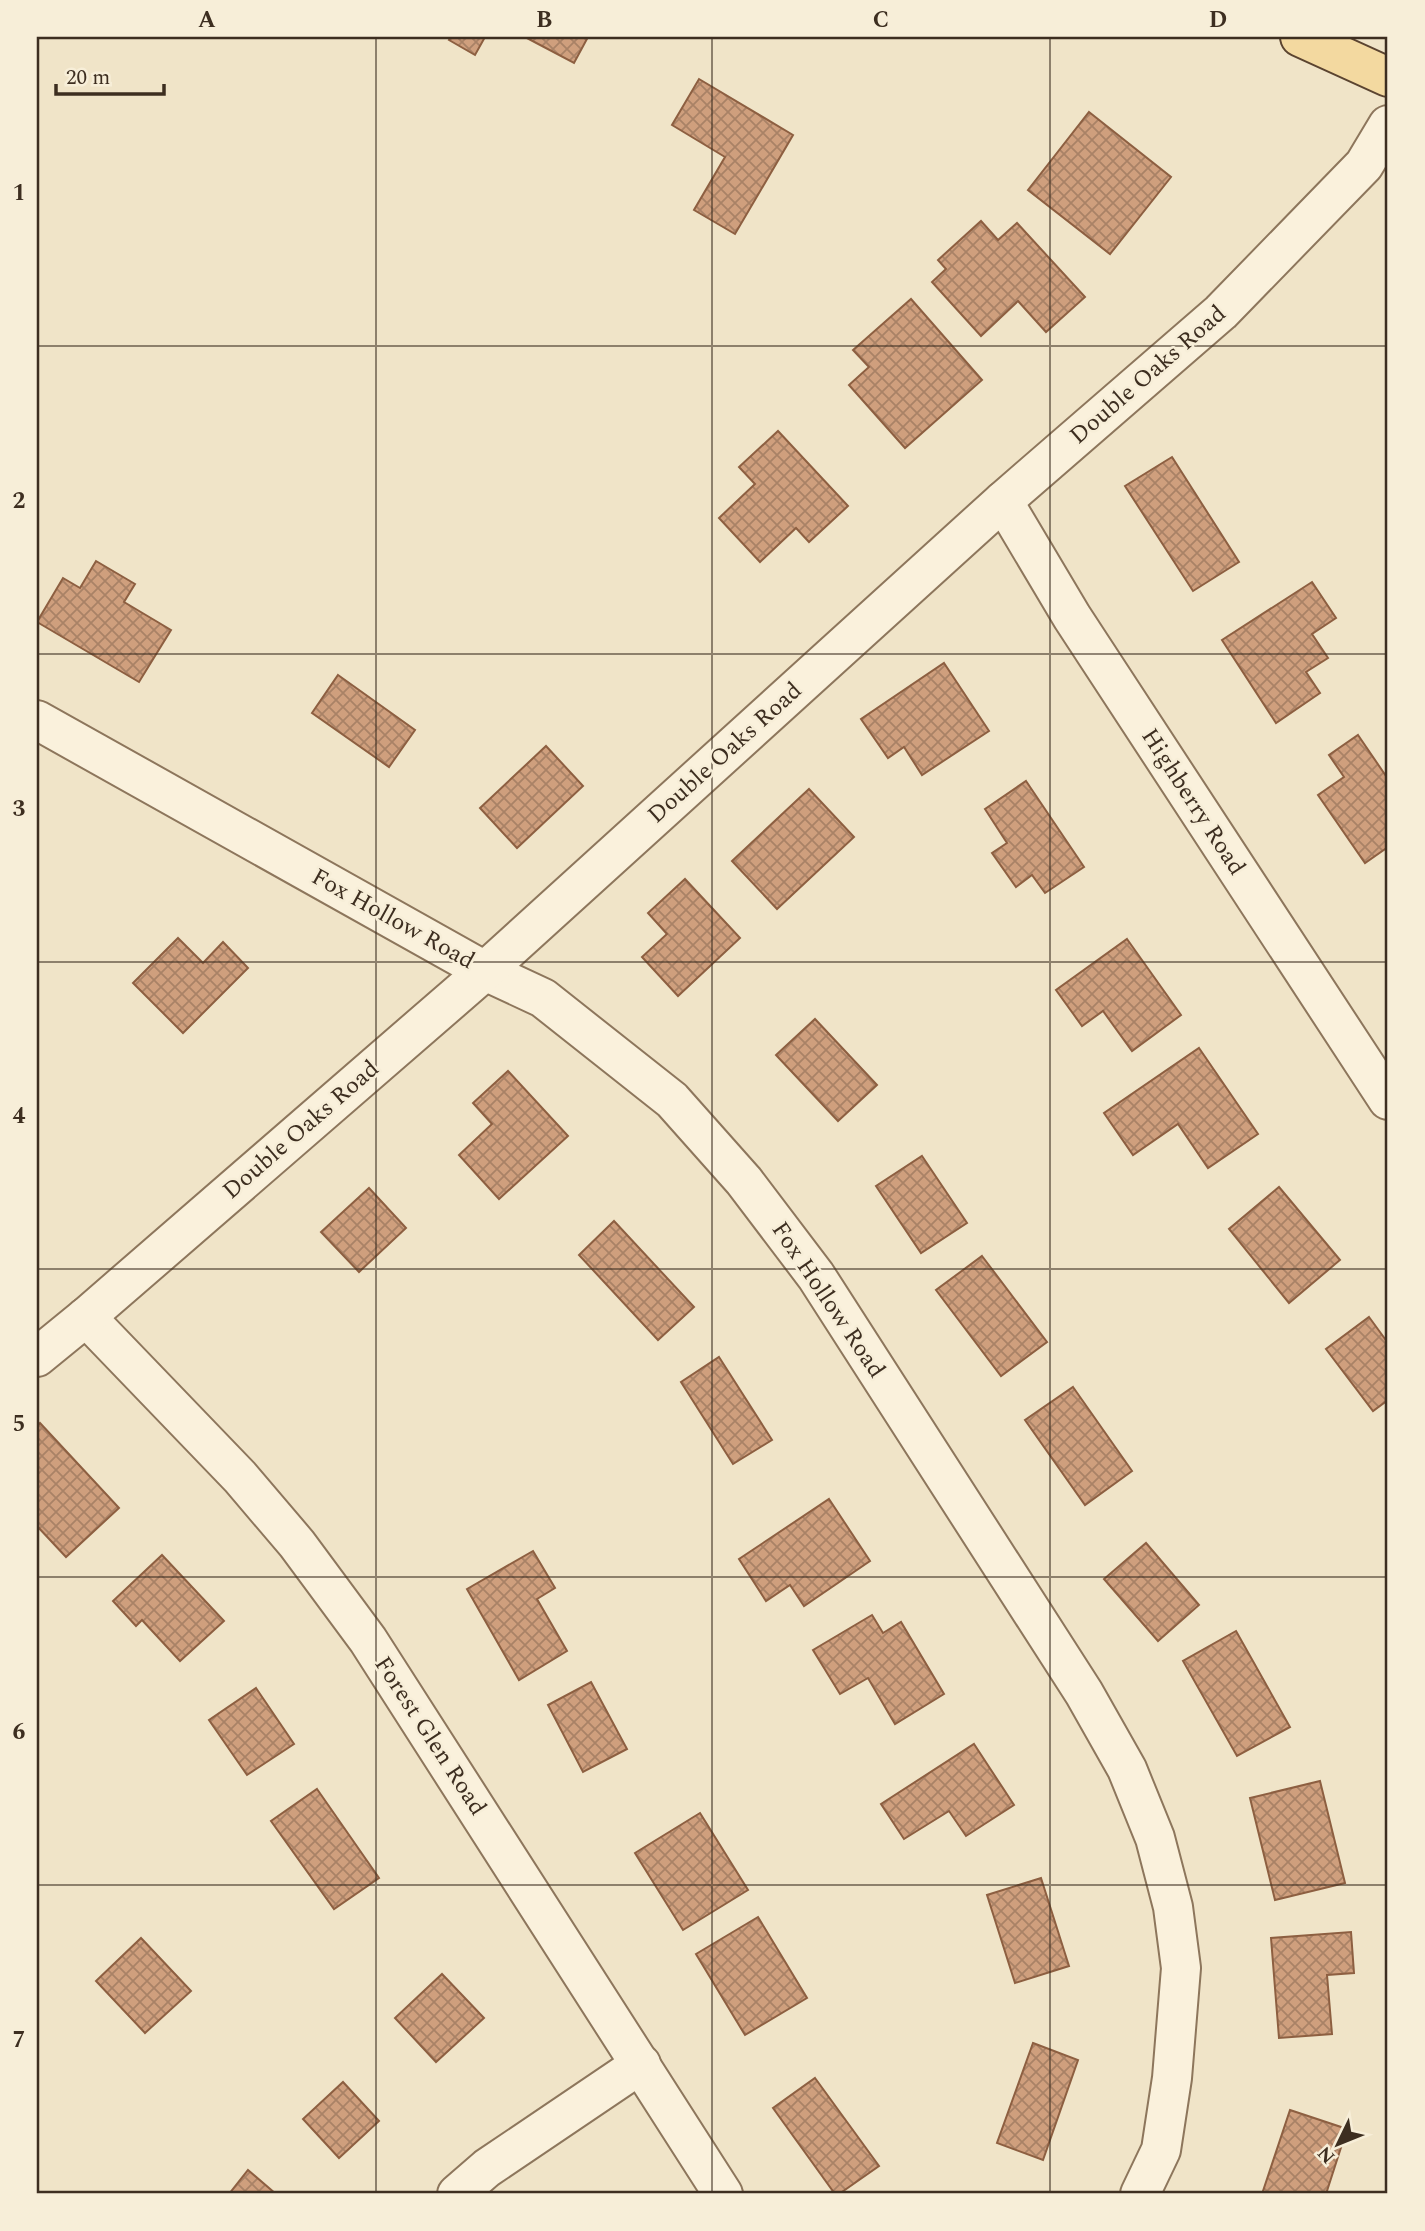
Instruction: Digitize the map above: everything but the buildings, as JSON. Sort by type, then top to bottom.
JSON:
[{"type":"main road","points":[[1300,37],[1388,77]]},
{"type":"street","name":"Double Oaks Road","points":[[37,1357],[485,971],[1003,500],[1221,313],[1364,165],[1388,125]]},
{"type":"street","name":"Highberry Road","points":[[1003,500],[1072,617],[1388,1100]]},
{"type":"street","name":"Fox Hollow Road","points":[[37,720],[485,971],[543,998],[673,1100],[744,1181],[816,1276],[1084,1693],[1127,1769],[1155,1839],[1173,1907],[1181,1968],[1172,2078],[1161,2150],[1140,2194]]},
{"type":"street","name":"Forest Glen Road","points":[[86,1317],[240,1477],[297,1544],[337,1597],[368,1640],[723,2194]]},
{"type":"street","points":[[457,2194],[487,2168],[641,2064]]}]
